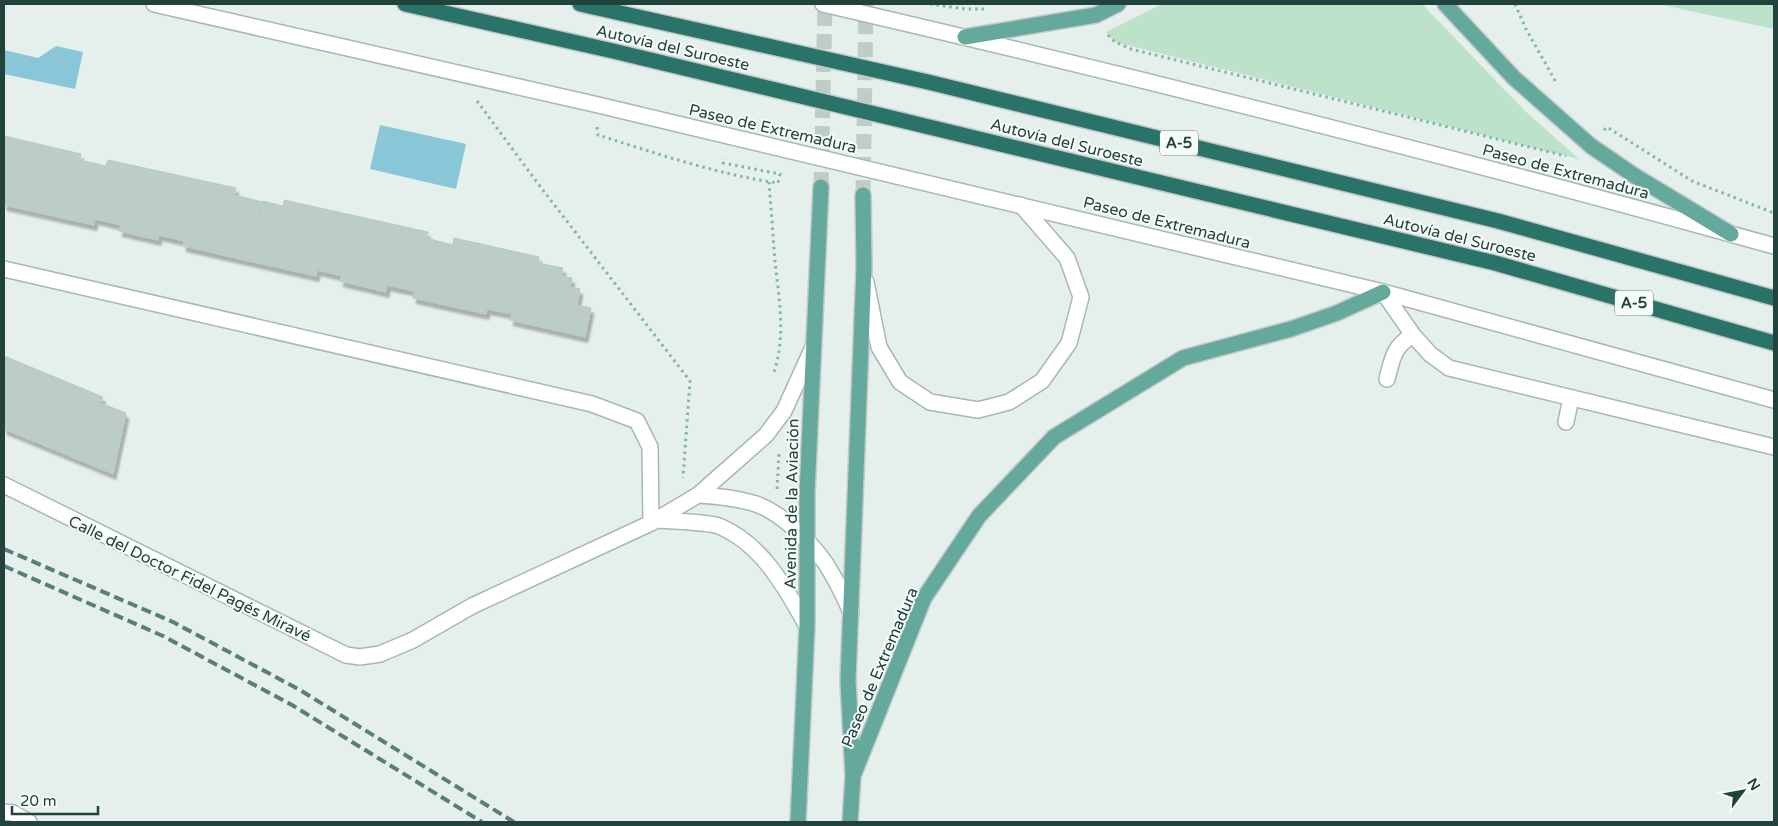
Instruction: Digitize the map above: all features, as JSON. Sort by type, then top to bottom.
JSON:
[{"type":"highway","name":"Autovía del Suroeste","points":[[405,4],[623,53],[1495,262],[1774,343]]},
{"type":"highway","name":"Autovía del Suroeste","points":[[580,4],[928,82],[1498,221],[1774,298]]},
{"type":"main road","points":[[965,37],[1096,15],[1118,4]]},
{"type":"main road","points":[[1446,4],[1514,78],[1591,146],[1635,176],[1731,234]]},
{"type":"main road","name":"Avenida de la Aviación","points":[[798,822],[806,626],[807,493],[821,187]]},
{"type":"main road","points":[[850,822],[854,776],[848,680],[864,267],[863,195]]},
{"type":"main road","name":"Paseo de Extremadura","points":[[854,776],[924,598],[979,516],[1054,437],[1183,358],[1290,329],[1336,313],[1383,292]]},
{"type":"street","name":"Paseo de Extremadura","points":[[154,4],[604,106],[1383,292],[1774,400]]},
{"type":"street","name":"Paseo de Extremadura","points":[[823,4],[965,37],[1432,153],[1774,246]]},
{"type":"street","points":[[864,267],[879,347],[900,382],[930,402],[978,410],[1009,402],[1042,381],[1069,343],[1081,298],[1067,258],[1021,205]]},
{"type":"street","points":[[4,269],[592,404],[637,421],[650,447],[654,522],[718,526],[748,542],[782,582],[806,626]]},
{"type":"street","points":[[1383,292],[1413,335],[1430,354],[1449,368],[1774,447]]},
{"type":"street","points":[[1387,379],[1395,350],[1402,342],[1413,335]]},
{"type":"street","name":"Calle del Doctor Fidel Pagés Miravé","points":[[4,485],[346,655],[360,657],[380,654],[413,640],[472,606],[654,522],[698,495],[766,435],[784,411],[814,347]]},
{"type":"street","points":[[1566,422],[1571,398]]},
{"type":"street","points":[[698,495],[725,497],[757,504],[788,523],[806,540],[832,572],[851,612]]},
{"type":"street","points":[[4,812],[13,813],[29,822]]},
{"type":"path","points":[[1515,4],[1526,29],[1543,59]]},
{"type":"path","points":[[1106,32],[1115,42],[1131,49],[1579,159],[1607,127],[1692,181],[1774,213]]},
{"type":"path","points":[[473,95],[536,181],[690,381],[683,481],[691,477]]},
{"type":"path","points":[[597,124],[598,135],[702,166],[778,183],[780,174],[723,163],[723,153]]},
{"type":"path","points":[[769,182],[771,223],[780,309],[780,342],[773,377]]},
{"type":"path","points":[[766,435],[779,451],[776,494]]},
{"type":"green space","points":[[1162,4],[1422,4],[1525,111],[1579,159],[1115,42],[1106,32]]},
{"type":"green space","points":[[1658,4],[1774,4],[1774,29]]},
{"type":"water","points":[[56,46],[83,52],[75,89],[4,74],[4,50],[38,58]]},
{"type":"water","points":[[380,125],[466,144],[456,189],[370,169]]},
{"type":"building","points":[[4,136],[81,154],[80,160],[106,166],[108,160],[236,188],[234,195],[263,202],[249,261],[183,246],[184,241],[159,235],[158,240],[119,231],[121,225],[95,219],[94,225],[4,205]]},
{"type":"building","points":[[284,200],[428,232],[426,238],[453,245],[454,238],[539,257],[538,263],[563,268],[561,276],[572,278],[570,287],[580,289],[577,305],[591,308],[585,337],[510,320],[512,314],[487,309],[486,314],[413,298],[414,291],[387,285],[386,292],[340,281],[342,276],[317,270],[316,276],[249,261],[263,201],[283,206]]},
{"type":"building","points":[[4,356],[103,397],[100,403],[126,413],[113,474],[4,429]]},
{"type":"tunnel","points":[[821,187],[825,4]]},
{"type":"tunnel","points":[[863,195],[866,4]]},
{"type":"railway","points":[[4,549],[173,622],[300,690],[514,822]]},
{"type":"railway","points":[[4,566],[163,636],[292,705],[482,822]]}]
